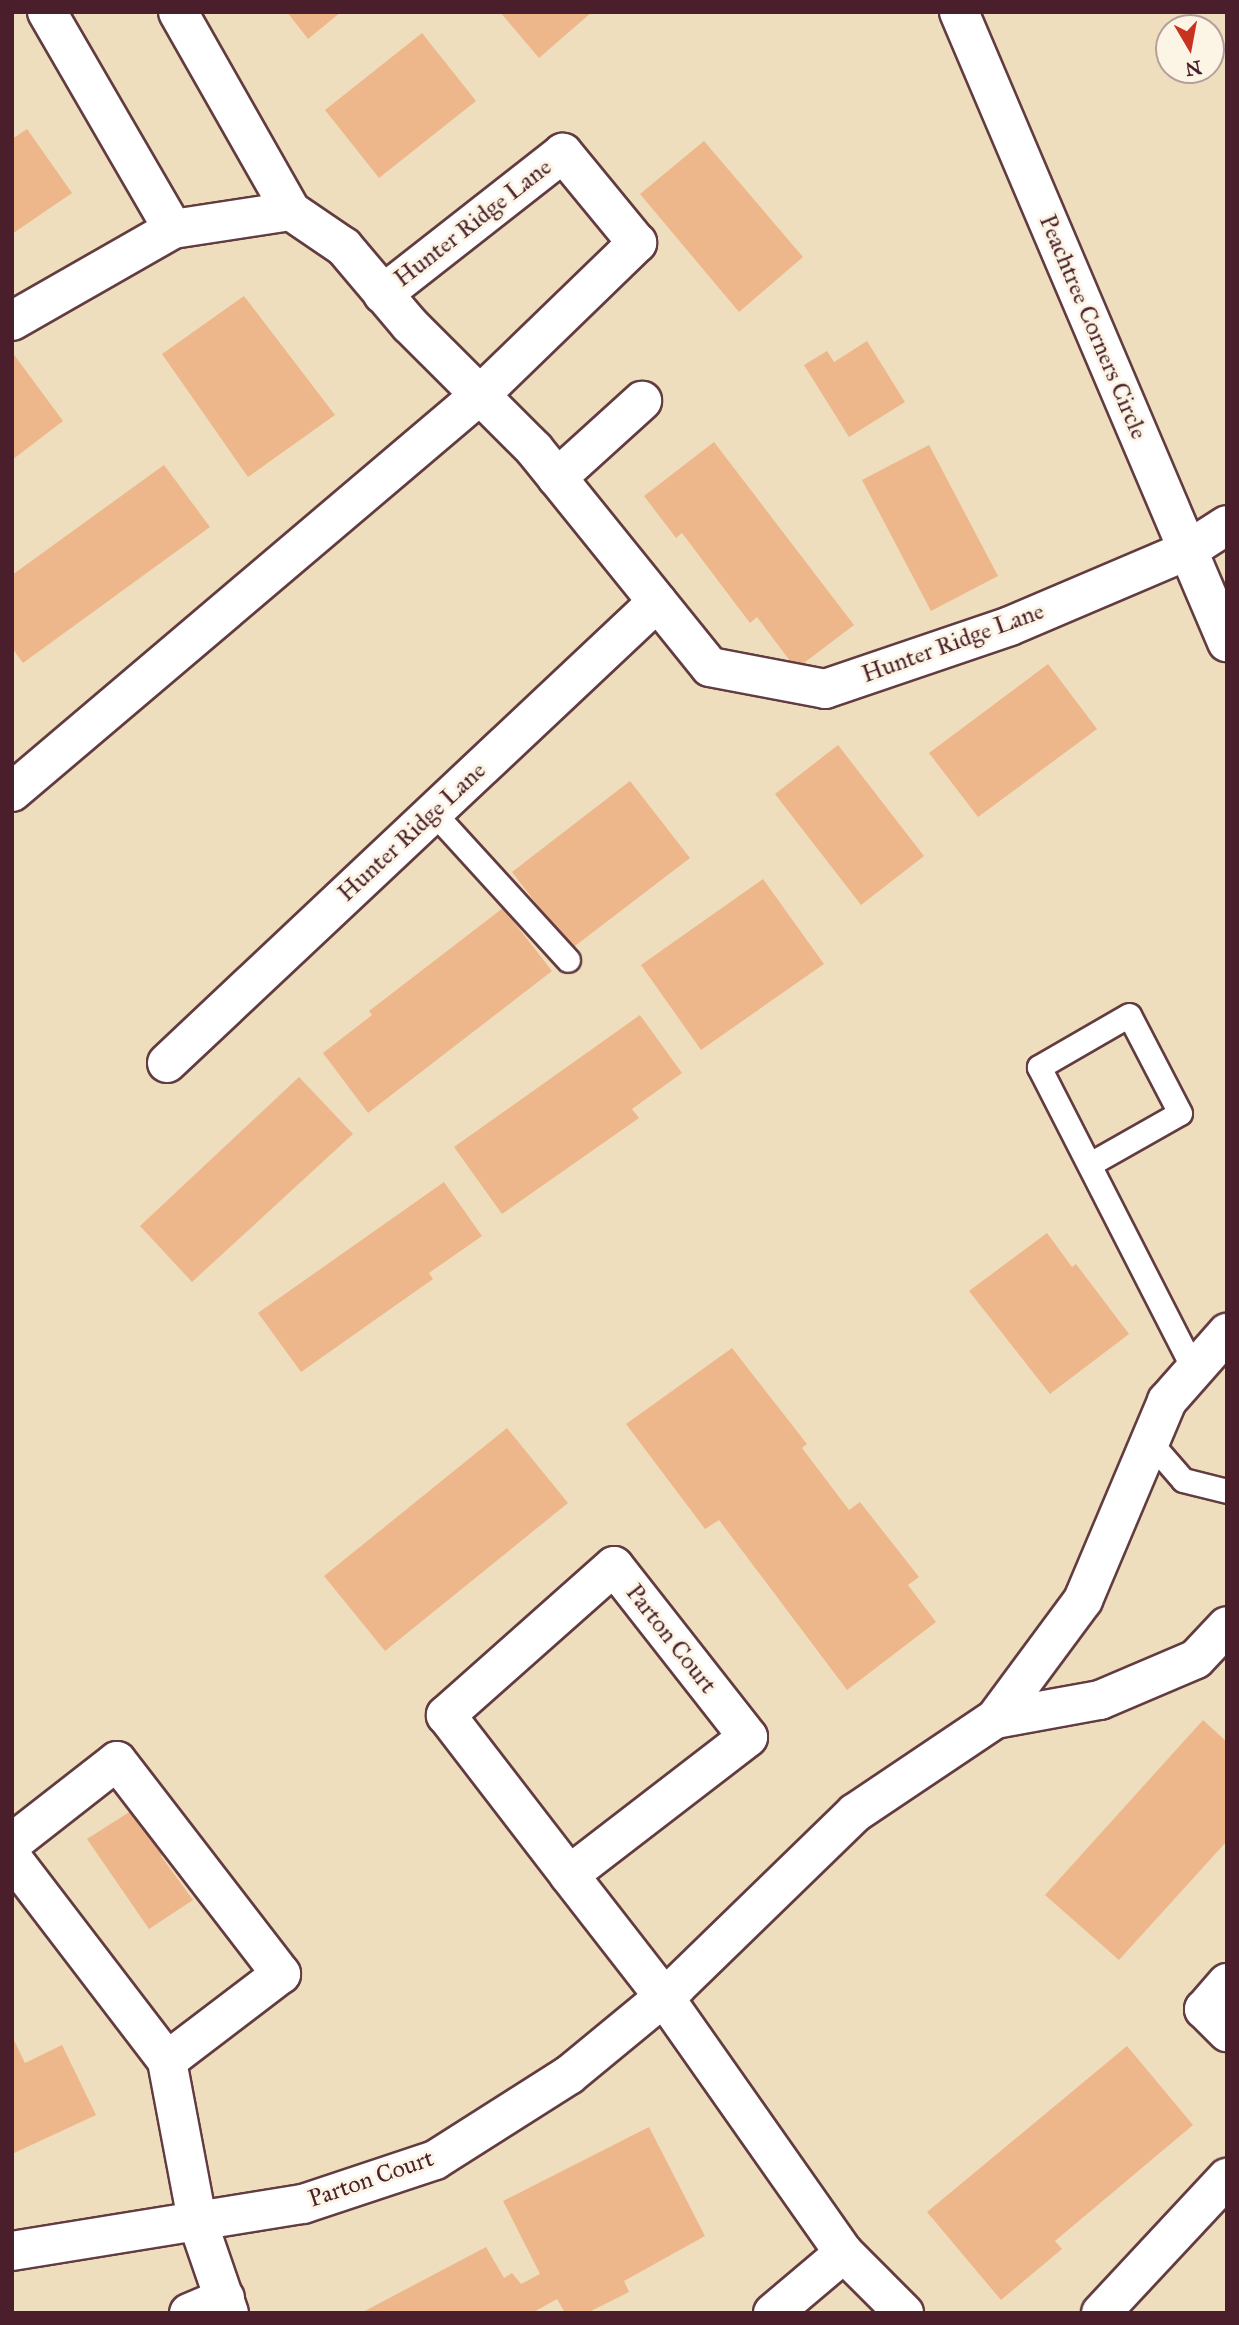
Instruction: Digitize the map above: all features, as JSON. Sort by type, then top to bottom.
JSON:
[{"type":"street","points":[[47,12],[173,229]]},
{"type":"street","name":"Hunter Ridge Lane","points":[[178,12],[291,211],[344,247],[383,294],[557,478],[710,667],[825,689],[1010,626],[1188,550],[1227,524]]},
{"type":"street","name":"Peachtree Corners Circle","points":[[960,12],[1227,642]]},
{"type":"street","name":"Hunter Ridge Lane","points":[[12,792],[480,395],[637,243],[562,153],[383,294]]},
{"type":"street","points":[[12,321],[173,229],[291,211]]},
{"type":"street","points":[[557,478],[642,401]]},
{"type":"street","name":"Hunter Ridge Lane","points":[[167,1063],[657,602]]},
{"type":"street","name":"Parton Court","points":[[12,2251],[303,2204],[435,2160],[569,2075],[663,1997],[855,1813],[995,1719],[1083,1600],[1167,1401],[1224,1340]]},
{"type":"street","name":"Parton Court","points":[[569,1875],[748,1737],[614,1566],[446,1715],[569,1875],[663,1997],[844,2253],[904,2313]]},
{"type":"street","name":"Parton Court","points":[[995,1719],[1100,1700],[1196,1659],[1227,1626]]},
{"type":"street","points":[[12,1843],[117,1761],[281,1974],[167,2061]]},
{"type":"street","points":[[12,1858],[167,2061],[197,2220],[227,2305],[189,2313]]},
{"type":"street","points":[[1227,1983],[1204,2009],[1227,2032]]},
{"type":"street","points":[[1101,2313],[1227,2178]]},
{"type":"street","points":[[773,2313],[844,2253]]},
{"type":"lane","points":[[433,812],[568,960]]},
{"type":"lane","points":[[1090,1164],[1180,1113],[1129,1015],[1039,1068],[1194,1370]]},
{"type":"lane","points":[[1150,1442],[1184,1480],[1227,1491]]},
{"type":"building","points":[[287,12],[341,12],[308,39]]},
{"type":"building","points":[[500,12],[592,12],[539,58]]},
{"type":"building","points":[[422,33],[476,101],[379,178],[325,110]]},
{"type":"building","points":[[27,129],[72,193],[12,234],[12,139]]},
{"type":"building","points":[[704,141],[803,257],[739,312],[640,194]]},
{"type":"building","points":[[244,296],[335,415],[248,477],[162,354]]},
{"type":"building","points":[[867,341],[905,402],[849,437],[804,365],[827,351],[834,362]]},
{"type":"building","points":[[12,352],[63,421],[12,460]]},
{"type":"building","points":[[714,442],[854,625],[796,669],[757,617],[750,623],[682,533],[676,538],[644,496]]},
{"type":"building","points":[[929,445],[998,576],[931,611],[862,480]]},
{"type":"building","points":[[164,465],[210,527],[23,663],[12,648],[12,575]]},
{"type":"building","points":[[1048,664],[1097,729],[978,817],[929,753]]},
{"type":"building","points":[[838,745],[924,856],[861,905],[775,794]]},
{"type":"building","points":[[630,781],[690,858],[571,949],[512,872]]},
{"type":"building","points":[[763,879],[824,964],[701,1050],[641,965]]},
{"type":"building","points":[[503,908],[552,971],[368,1113],[323,1053],[372,1015],[369,1011]]},
{"type":"building","points":[[640,1015],[682,1073],[632,1109],[639,1118],[502,1214],[454,1147]]},
{"type":"building","points":[[299,1077],[353,1134],[192,1282],[140,1226]]},
{"type":"building","points":[[444,1182],[482,1236],[429,1273],[433,1279],[301,1372],[258,1313]]},
{"type":"building","points":[[1047,1233],[1072,1267],[1076,1264],[1129,1334],[1050,1394],[969,1291]]},
{"type":"building","points":[[732,1348],[807,1444],[802,1448],[849,1510],[860,1502],[919,1577],[908,1585],[936,1622],[847,1690],[719,1520],[705,1529],[626,1424]]},
{"type":"building","points":[[507,1428],[568,1503],[385,1651],[324,1576]]},
{"type":"building","points":[[1203,1720],[1227,1742],[1227,1841],[1119,1960],[1045,1895]]},
{"type":"building","points":[[145,1802],[177,1845],[161,1856],[193,1900],[149,1929],[87,1839]]},
{"type":"building","points":[[12,2036],[25,2063],[62,2045],[96,2115],[12,2154]]},
{"type":"building","points":[[1127,2046],[1193,2125],[1055,2241],[1062,2249],[1001,2300],[927,2212]]},
{"type":"building","points":[[649,2127],[705,2236],[624,2281],[629,2292],[587,2313],[565,2313],[557,2299],[532,2313],[361,2313],[486,2247],[504,2278],[512,2273],[521,2284],[540,2274],[503,2201]]}]
